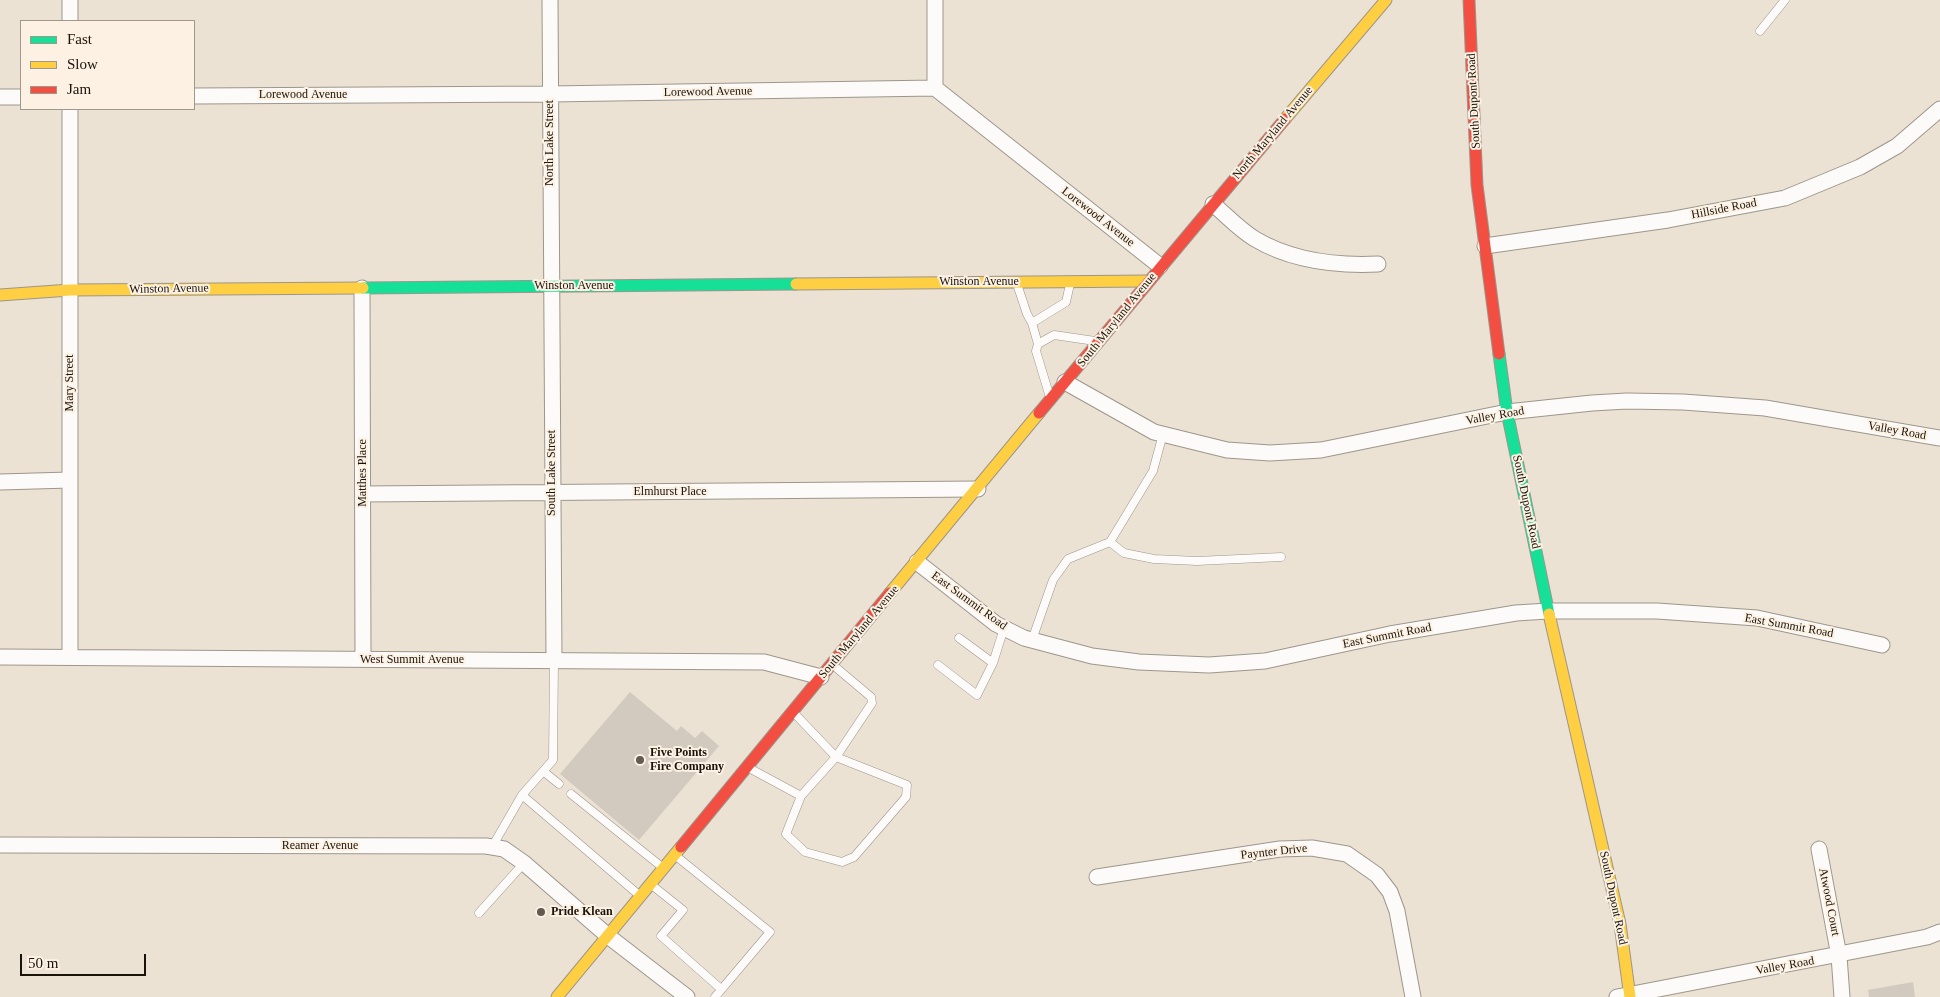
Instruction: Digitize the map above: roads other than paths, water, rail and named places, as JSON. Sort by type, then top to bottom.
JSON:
[{"type":"street","points":[[70,0],[70,20]]},
{"type":"street","name":"North Lake Street","points":[[550,0],[551,286]]},
{"type":"street","points":[[935,0],[935,88]]},
{"type":"street","name":"North Maryland Avenue","points":[[1160,266],[1384,0]]},
{"type":"street","name":"South Dupont Road","points":[[1469,0],[1478,184],[1507,412],[1548,611],[1620,924],[1626,996]]},
{"type":"street","name":"Lorewood Avenue","points":[[195,96],[550,94],[935,88],[1160,266]]},
{"type":"street","points":[[0,97],[20,97]]},
{"type":"street","name":"Hillside Road","points":[[1485,246],[1668,220],[1785,198],[1860,168],[1897,146],[1940,109]]},
{"type":"street","name":"Mary Street","points":[[70,110],[70,657]]},
{"type":"street","points":[[1213,204],[1253,238],[1282,253],[1322,263],[1352,266],[1378,264]]},
{"type":"street","name":"South Maryland Avenue","points":[[557,997],[978,489],[1160,266]]},
{"type":"street","name":"Winston Avenue","points":[[0,295],[70,290],[1148,281]]},
{"type":"street","name":"South Lake Street","points":[[551,286],[554,660]]},
{"type":"street","name":"Matthes Place","points":[[362,288],[363,659]]},
{"type":"street","name":"Valley Road","points":[[1065,382],[1154,432],[1227,450],[1270,453],[1321,450],[1507,412],[1627,401],[1683,402],[1764,408],[1940,438]]},
{"type":"street","points":[[0,482],[70,480]]},
{"type":"street","name":"Elmhurst Place","points":[[363,494],[978,489]]},
{"type":"street","name":"East Summit Road","points":[[917,562],[996,624],[1024,638],[1092,656],[1139,662],[1209,665],[1265,661],[1390,634],[1516,613],[1548,611],[1657,611],[1756,618],[1882,645]]},
{"type":"street","name":"West Summit Avenue","points":[[0,657],[764,662],[821,677]]},
{"type":"street","name":"Reamer Avenue","points":[[0,845],[492,847],[504,849],[524,862],[608,936],[687,997]]},
{"type":"street","name":"Paynter Drive","points":[[1097,877],[1280,849],[1312,848],[1347,854],[1377,875],[1390,892],[1397,911],[1413,997]]},
{"type":"street","name":"Atwood Court","points":[[1819,849],[1839,956],[1842,997]]},
{"type":"street","name":"Valley Road","points":[[1626,996],[1839,956],[1926,937],[1940,932]]},
{"type":"lane","points":[[1760,31],[1785,0]]},
{"type":"lane","points":[[1016,282],[1032,323],[1038,344],[1036,351],[1051,400]]},
{"type":"lane","points":[[1032,323],[1066,302],[1070,282]]},
{"type":"lane","points":[[1038,344],[1054,335],[1099,341]]},
{"type":"lane","points":[[1032,640],[1053,580],[1068,559],[1110,542],[1152,471],[1163,434]]},
{"type":"lane","points":[[1110,542],[1124,553],[1154,559],[1197,561],[1281,557]]},
{"type":"lane","points":[[938,665],[977,695],[993,663],[1004,628]]},
{"type":"lane","points":[[959,638],[993,663]]},
{"type":"lane","points":[[492,847],[522,795],[553,760],[554,660]]},
{"type":"lane","points":[[792,712],[836,757],[906,785],[906,797],[854,857],[842,862],[805,852],[786,834],[801,796],[836,757],[872,703],[871,697],[832,664]]},
{"type":"lane","points":[[747,767],[801,796]]},
{"type":"lane","points":[[543,771],[559,784]]},
{"type":"lane","points":[[571,794],[663,869]]},
{"type":"lane","points":[[522,795],[640,896]]},
{"type":"lane","points":[[675,855],[770,932],[715,997]]},
{"type":"lane","points":[[479,913],[524,862]]},
{"type":"lane","points":[[651,884],[683,910],[661,936],[722,989]]},
{"type":"place","name":"Five Points Fire Company","points":[[640,760]]},
{"type":"place","name":"Pride Klean","points":[[541,912]]}]
